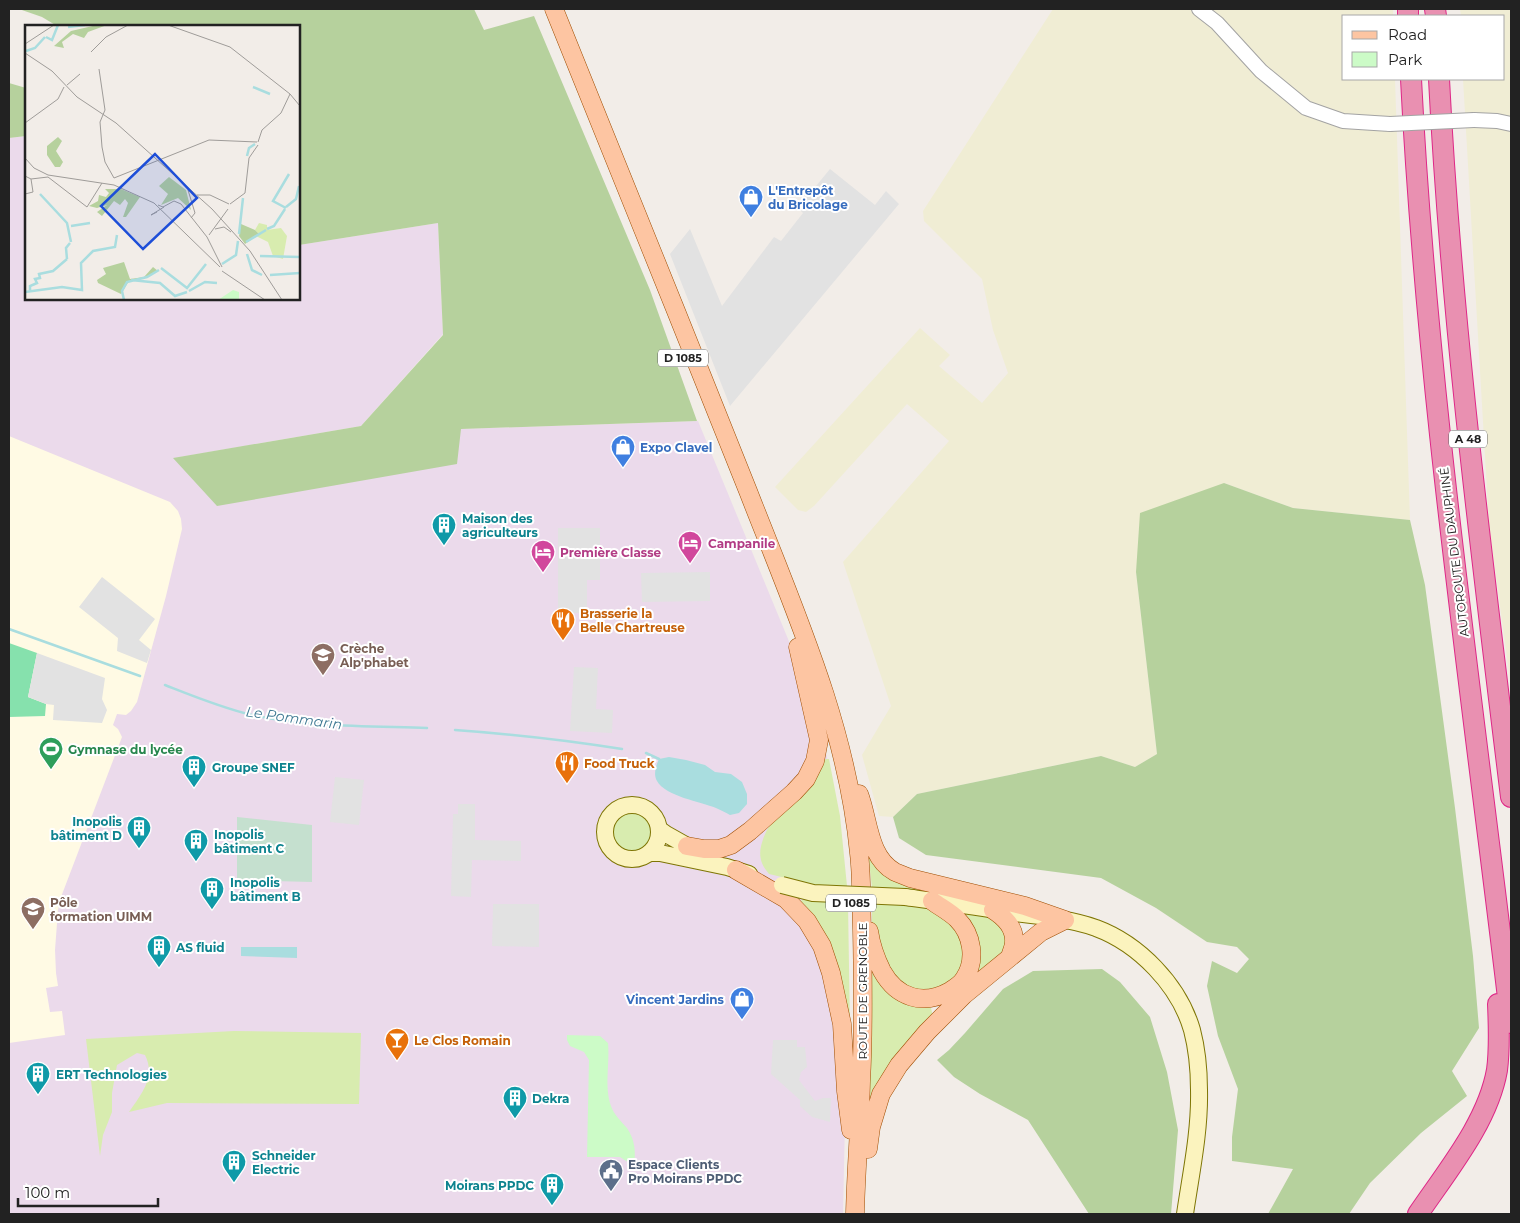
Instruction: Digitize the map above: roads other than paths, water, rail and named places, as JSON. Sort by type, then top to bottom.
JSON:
[{"type":"highway","name":"AUTOROUTE DU DAUPHINÉ","points":[[1412,80],[1427,302],[1436,403],[1511,1023]]},
{"type":"highway","name":"A 48","points":[[1439,80],[1451,262],[1466,420],[1511,797]]},
{"type":"highway","points":[[1418,1214],[1465,1144],[1478,1121],[1488,1101],[1497,1071],[1500,1037],[1493,870]]},
{"type":"main road","name":"D 1085","points":[[543,9],[803,646]]},
{"type":"main road","name":"D 1085","points":[[554,9],[727,438],[803,646]]},
{"type":"main road","name":"ROUTE DE GRENOBLE","points":[[803,646],[827,698],[839,740],[859,852],[862,950],[862,1069],[856,1164]]},
{"type":"main road","name":"ROUTE DE GRENOBLE","points":[[803,646],[829,742],[849,854],[852,950],[851,1078],[856,1164],[856,1214]]},
{"type":"main road","points":[[687,846],[719,849],[731,845],[772,812],[806,779],[816,761],[819,740],[803,646]]},
{"type":"main road","points":[[839,740],[862,802],[872,843],[879,856],[894,871],[910,878],[1025,906],[1065,920]]},
{"type":"main road","points":[[632,804],[646,808],[652,813],[656,818],[659,829],[655,846],[649,853],[641,858],[632,859],[623,858],[615,854],[606,841],[604,833],[608,816],[614,810],[624,805],[632,804]]},
{"type":"main road","points":[[659,829],[786,899],[807,921],[822,946],[831,973],[842,1024],[846,1091],[856,1164]]},
{"type":"main road","points":[[859,852],[866,893],[870,940],[877,961],[895,989],[908,996],[921,999],[933,998],[957,986],[965,978],[972,955],[969,938],[957,920],[932,901]]},
{"type":"main road","points":[[649,853],[660,853],[731,868],[813,893],[905,897],[1065,920],[1084,924],[1125,943],[1151,964],[1174,993],[1191,1028],[1198,1065],[1200,1089],[1199,1115],[1185,1214]]},
{"type":"main road","points":[[993,910],[1002,916],[1012,928],[1014,942],[1010,957]]},
{"type":"main road","points":[[862,1214],[871,1128],[881,1094],[899,1065],[927,1032],[964,995],[1041,932],[1065,920]]},
{"type":"street","points":[[1199,9],[1218,23],[1261,71],[1306,108],[1343,121],[1390,124],[1474,120],[1498,121],[1511,124]]},
{"type":"water","points":[[669,757],[705,765],[715,772],[731,774],[742,782],[747,794],[747,804],[739,813],[730,815],[716,808],[667,791],[657,781],[655,773],[659,759]]},
{"type":"water","points":[[241,947],[297,947],[297,958],[241,956]]},
{"type":"waterway","name":"Le Pommarin","points":[[9,629],[140,676]]},
{"type":"waterway","name":"Le Pommarin","points":[[165,685],[230,709],[274,719],[339,725],[427,728]]},
{"type":"waterway","name":"Le Pommarin","points":[[455,730],[497,733],[622,749]]},
{"type":"waterway","name":"Le Pommarin","points":[[646,753],[659,759]]},
{"type":"place","name":"L'Entrepôt du Bricolage","points":[[751,218]]},
{"type":"place","name":"Expo Clavel","points":[[623,468]]},
{"type":"place","name":"Maison des agriculteurs","points":[[444,546]]},
{"type":"place","name":"Campanile","points":[[690,564]]},
{"type":"place","name":"Première Classe","points":[[543,573]]},
{"type":"place","name":"Brasserie la Belle Chartreuse","points":[[563,641]]},
{"type":"place","name":"Crèche Alp'phabet","points":[[323,676]]},
{"type":"place","name":"Gymnase du lycée","points":[[51,770]]},
{"type":"place","name":"Food Truck","points":[[567,784]]},
{"type":"place","name":"Groupe SNEF","points":[[194,788]]},
{"type":"place","name":"Inopolis bâtiment D","points":[[139,849]]},
{"type":"place","name":"Inopolis bâtiment C","points":[[196,862]]},
{"type":"place","name":"Inopolis bâtiment B","points":[[212,910]]},
{"type":"place","name":"Pôle formation UIMM","points":[[33,930]]},
{"type":"place","name":"AS fluid","points":[[159,968]]},
{"type":"place","name":"Vincent Jardins","points":[[742,1020]]},
{"type":"place","name":"Le Clos Romain","points":[[397,1061]]},
{"type":"place","name":"ERT Technologies","points":[[38,1095]]},
{"type":"place","name":"Dekra","points":[[515,1119]]},
{"type":"place","name":"Schneider Electric","points":[[234,1183]]},
{"type":"place","name":"Espace Clients Pro Moirans PPDC","points":[[611,1192]]},
{"type":"place","name":"Moirans PPDC","points":[[552,1206]]}]
